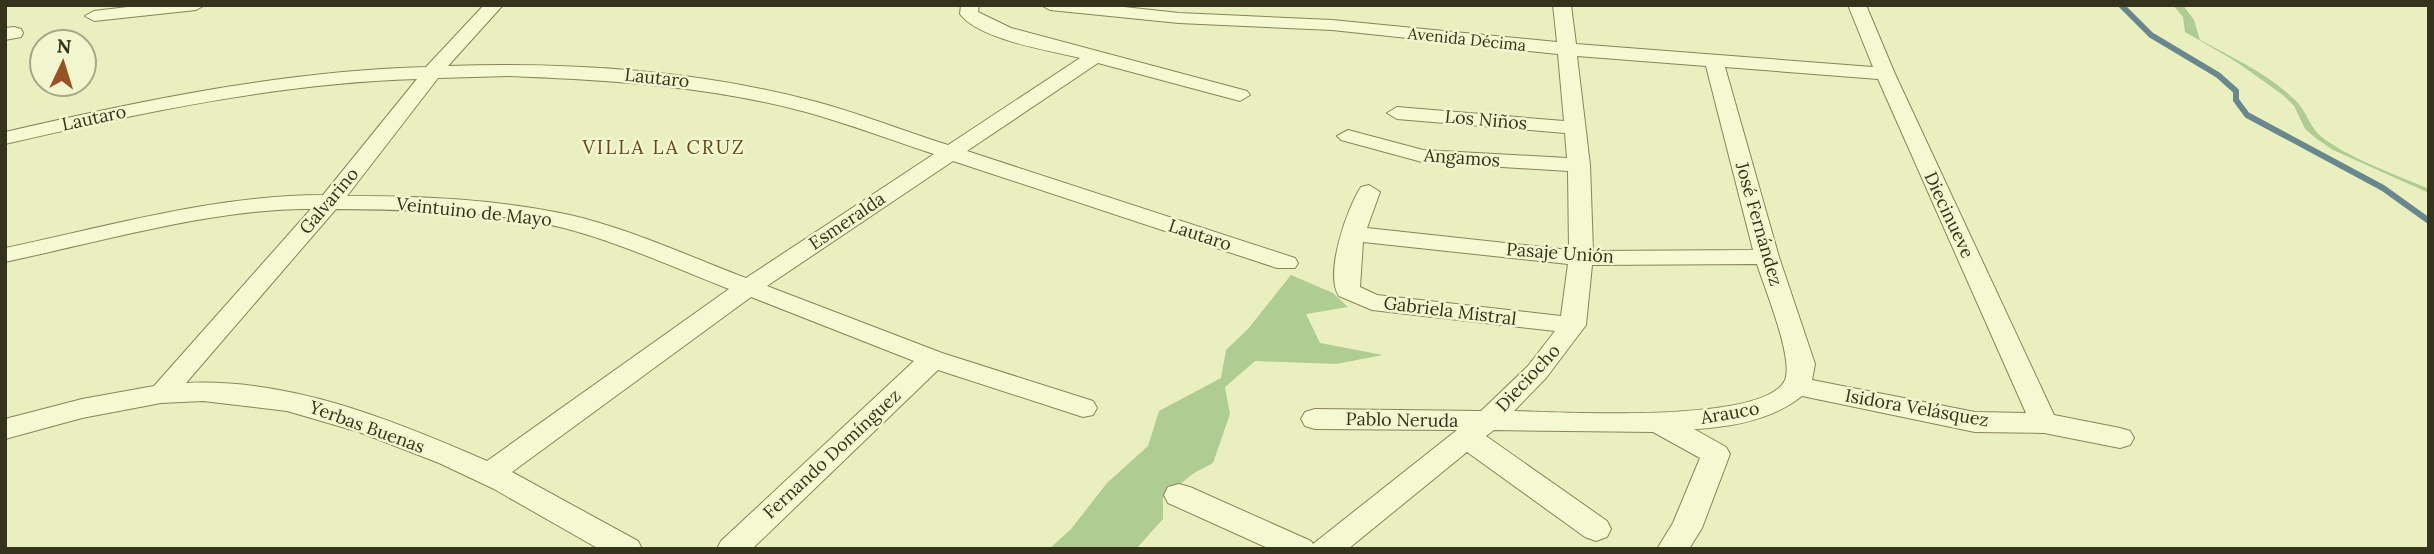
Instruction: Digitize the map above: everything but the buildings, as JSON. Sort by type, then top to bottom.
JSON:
[{"type":"street","points":[[100,11],[196,5]]},
{"type":"street","name":"Galvarino","points":[[162,394],[330,202],[433,71],[494,5]]},
{"type":"street","points":[[970,5],[968,14],[979,22],[1094,58],[1240,95]]},
{"type":"street","name":"Avenida Décima","points":[[1050,5],[1179,18],[1271,14],[1332,25],[1565,49],[1885,74]]},
{"type":"street","points":[[1562,5],[1579,165],[1581,258],[1573,325]]},
{"type":"street","name":"Diecinueve","points":[[1857,5],[1885,74],[2044,423]]},
{"type":"street","name":"Esmeralda","points":[[489,474],[746,289],[1094,58]]},
{"type":"street","name":"José Fernández","points":[[1714,61],[1767,257],[1802,364],[1797,386]]},
{"type":"street","name":"Lautaro","points":[[5,138],[139,108],[242,91],[433,71],[570,71],[695,82],[811,107],[1286,263]]},
{"type":"street","name":"Los Niños","points":[[1397,113],[1575,128]]},
{"type":"street","name":"Angamos","points":[[1348,136],[1422,156],[1579,165]]},
{"type":"street","name":"Gabriela Mistral","points":[[1369,192],[1354,234],[1345,273],[1348,292],[1373,302],[1573,325]]},
{"type":"street","name":"Veintuino de Mayo","points":[[5,254],[171,219],[282,202],[424,203],[515,212],[568,222],[617,237],[933,359],[1083,408]]},
{"type":"street","name":"Pasaje Unión","points":[[1354,234],[1581,258],[1767,257]]},
{"type":"street","name":"Dieciocho","points":[[1326,549],[1477,429],[1537,372],[1573,325]]},
{"type":"street","name":"Fernando Domínguez","points":[[732,549],[933,359]]},
{"type":"street","name":"Isidora Velásquez","points":[[1797,386],[1975,422],[2044,423],[2120,438]]},
{"type":"street","name":"Arauco","points":[[1657,422],[1720,418],[1774,404],[1797,386]]},
{"type":"street","name":"Yerbas Buenas","points":[[5,429],[99,405],[162,394],[235,394],[307,405],[489,474],[603,545]]},
{"type":"street","name":"Pablo Neruda","points":[[1315,419],[1477,429],[1657,422]]},
{"type":"street","points":[[1657,422],[1716,454],[1687,528],[1672,549]]},
{"type":"street","points":[[1477,429],[1596,529]]},
{"type":"street","points":[[1179,495],[1300,549]]},
{"type":"green space","points":[[2173,5],[2183,5],[2194,20],[2200,40],[2284,90],[2327,141],[2364,161],[2429,189],[2429,193],[2333,150],[2317,139],[2305,129],[2294,106],[2283,95],[2235,61],[2185,32],[2183,17]]},
{"type":"green space","points":[[1291,275],[1333,293],[1348,307],[1306,314],[1320,343],[1383,355],[1336,364],[1255,361],[1225,387],[1230,414],[1213,463],[1194,473],[1163,498],[1163,519],[1136,549],[1049,549],[1071,529],[1107,483],[1148,446],[1159,411],[1221,378],[1226,350],[1248,329]]},
{"type":"waterway","points":[[2121,5],[2151,35],[2218,75],[2236,91],[2236,100],[2247,115],[2383,188],[2429,221]]},
{"type":"district","name":"VILLA LA CRUZ","points":[[664,147]]}]
